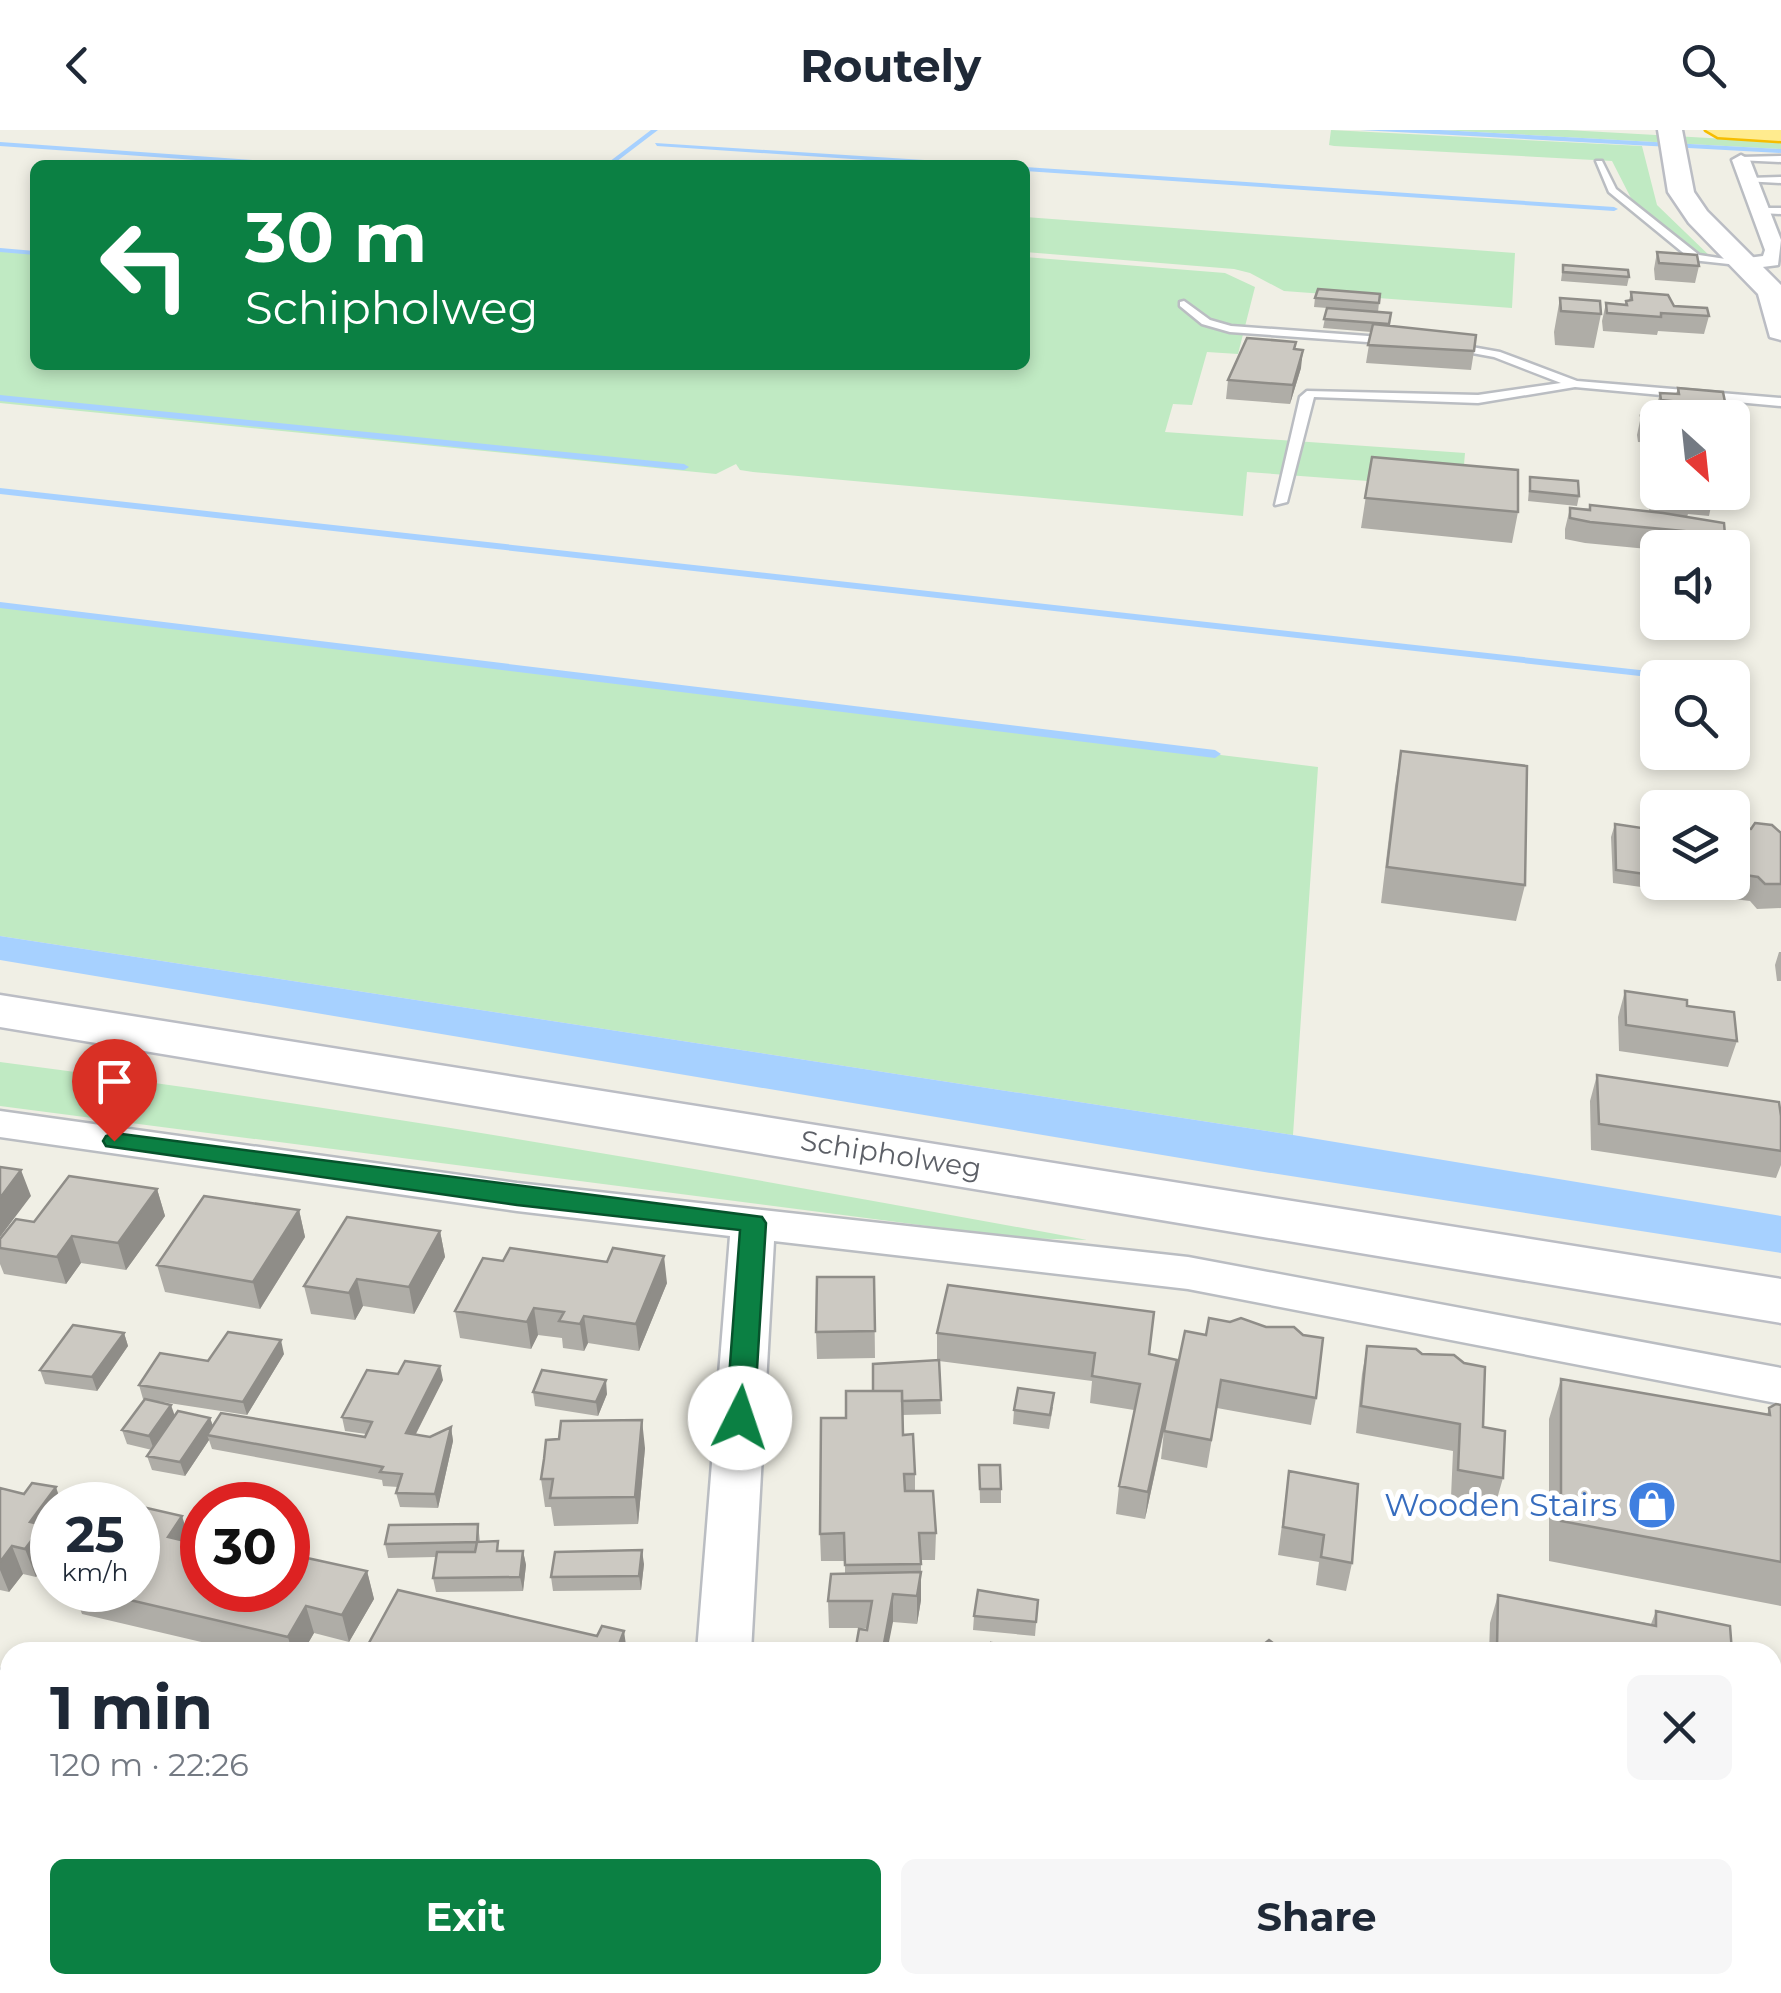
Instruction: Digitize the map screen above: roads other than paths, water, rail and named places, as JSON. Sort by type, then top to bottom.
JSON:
[{"type":"highway","points":[[1718,130],[1781,134]]},
{"type":"main road","points":[[1670,130],[1681,192],[1698,218],[1766,263],[1781,331]]},
{"type":"main road","name":"Schipholweg","points":[[0,1012],[1781,1301]]},
{"type":"street","points":[[1741,160],[1774,250],[1766,263]]},
{"type":"street","points":[[0,1124],[517,1196],[1188,1273],[1781,1386]]},
{"type":"street","points":[[725,1642],[754,1223]]},
{"type":"lane","points":[[1741,160],[1781,160]]},
{"type":"lane","points":[[1599,164],[1612,190],[1696,258],[1766,263]]},
{"type":"lane","points":[[1749,181],[1781,180]]},
{"type":"lane","points":[[1760,210],[1781,211]]},
{"type":"lane","points":[[1184,304],[1206,322],[1230,329],[1408,342]]},
{"type":"lane","points":[[1428,343],[1496,354],[1575,384]]},
{"type":"lane","points":[[1280,502],[1306,397],[1312,393],[1478,399],[1575,384],[1781,402]]},
{"type":"water","points":[[1360,130],[1440,130],[1781,149],[1781,153]]},
{"type":"water","points":[[0,936],[1293,1135],[1781,1216],[1781,1253],[1252,1170],[0,960]]},
{"type":"waterway","points":[[615,160],[655,130]]},
{"type":"waterway","points":[[0,144],[225,160]]},
{"type":"waterway","points":[[657,144],[897,160]]},
{"type":"waterway","points":[[1030,169],[1614,209]]},
{"type":"waterway","points":[[0,250],[30,253]]},
{"type":"waterway","points":[[0,398],[684,467]]},
{"type":"waterway","points":[[0,491],[1640,673]]},
{"type":"waterway","points":[[0,605],[1215,754]]},
{"type":"place","name":"Wooden Stairs","points":[[1652,1505]]}]
